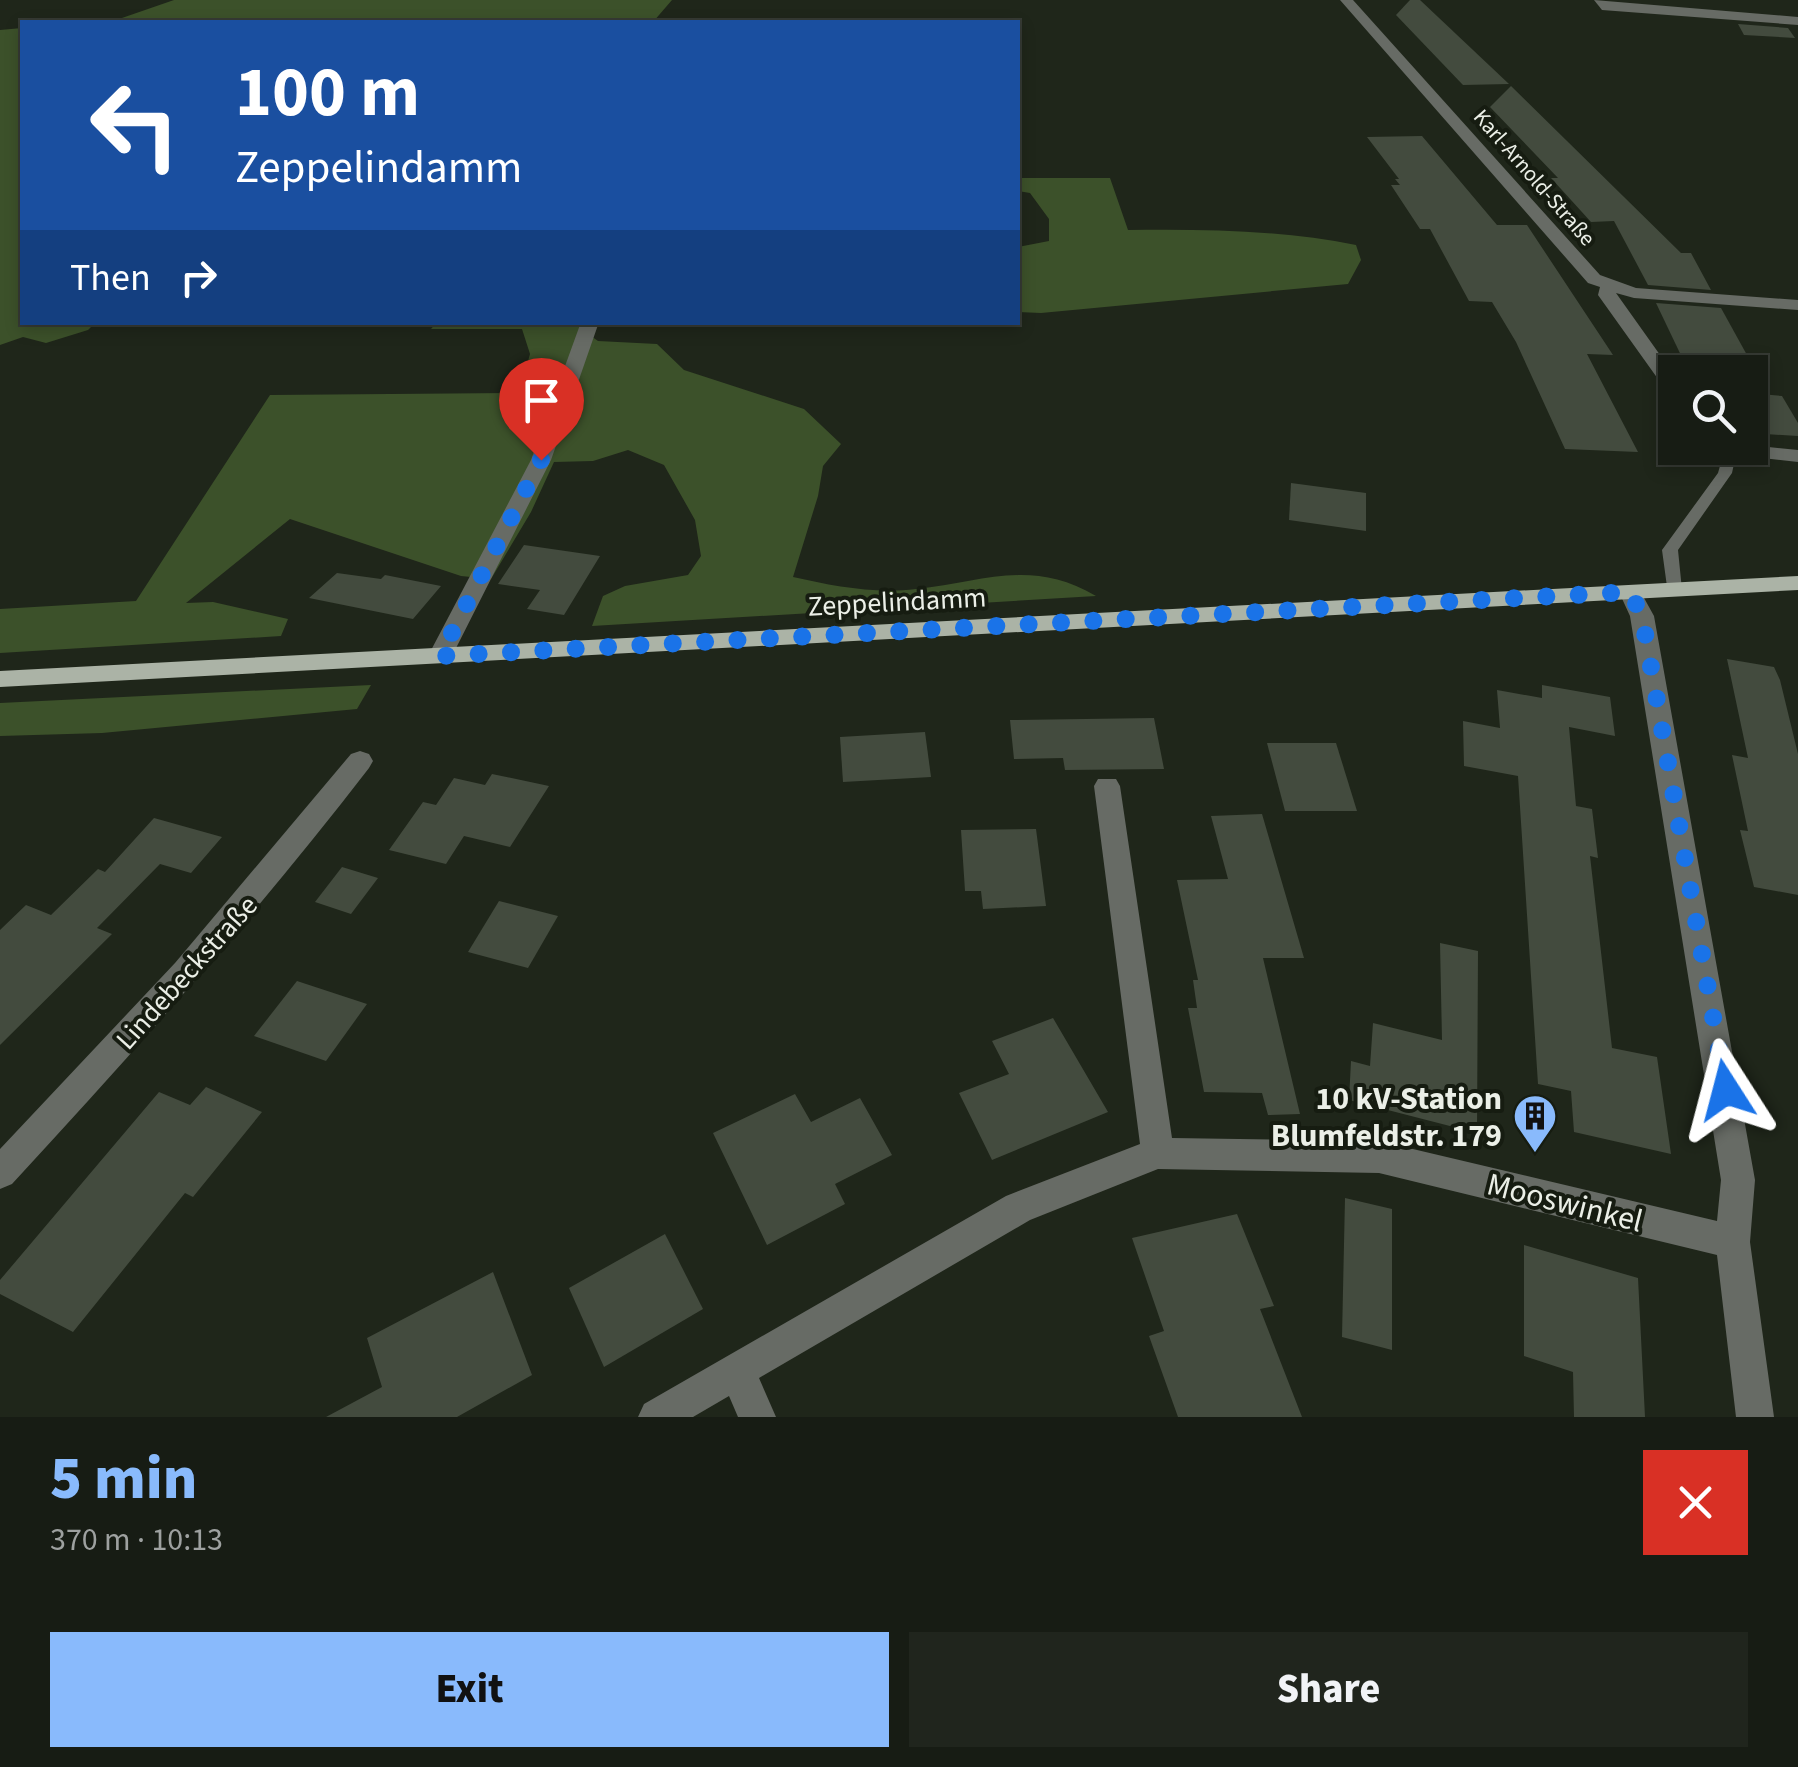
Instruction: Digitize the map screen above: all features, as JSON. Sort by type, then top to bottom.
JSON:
[{"type":"main road","name":"Zeppelindamm","points":[[0,679],[1798,583]]},
{"type":"street","name":"Karl-Arnold-Straße","points":[[1346,0],[1580,268],[1609,287],[1607,296],[1658,366]]},
{"type":"street","points":[[1600,0],[1602,6],[1798,22]]},
{"type":"street","points":[[1714,0],[1722,16]]},
{"type":"street","points":[[1609,287],[1648,294],[1798,306]]},
{"type":"street","points":[[440,656],[541,460],[589,325]]},
{"type":"street","points":[[1768,453],[1798,456]]},
{"type":"street","points":[[1630,592],[1642,616],[1726,1090],[1738,1180],[1732,1242],[1755,1417]]},
{"type":"street","name":"Lindebeckstraße","points":[[0,1174],[174,988],[257,892],[360,760]]},
{"type":"street","points":[[1108,786],[1158,1153]]},
{"type":"street","name":"Mooswinkel","points":[[657,1417],[1018,1208],[1158,1153],[1379,1157],[1732,1242]]},
{"type":"street","points":[[736,1371],[757,1417]]},
{"type":"lane","points":[[1674,590],[1670,550],[1725,473],[1726,465]]},
{"type":"green space","points":[[174,0],[672,0],[655,20],[106,20]]},
{"type":"green space","points":[[20,28],[20,325],[93,325],[46,343],[23,337],[0,345],[0,30]]},
{"type":"green space","points":[[1020,178],[1110,178],[1128,230],[1300,236],[1356,245],[1361,260],[1348,284],[1020,312],[1020,247],[1049,241],[1049,219],[1030,193],[1020,191]]},
{"type":"green space","points":[[434,325],[581,325],[580,328],[598,341],[657,344],[684,370],[804,409],[841,444],[823,466],[818,496],[793,577],[885,590],[1028,575],[1050,578],[1096,596],[592,626],[603,596],[625,586],[688,575],[701,556],[695,520],[664,465],[628,450],[593,461],[554,462],[531,512],[491,579],[461,576],[290,519],[186,603],[213,602],[288,619],[281,636],[0,653],[0,609],[136,601],[270,395],[519,393],[530,354],[522,329],[431,329]]},
{"type":"green space","points":[[371,685],[357,709],[102,733],[0,736],[0,703]]},
{"type":"building","points":[[1410,0],[1420,0],[1509,84],[1463,85],[1396,15]]},
{"type":"building","points":[[1738,24],[1788,28],[1795,38],[1744,35]]},
{"type":"building","points":[[1511,86],[1681,253],[1691,253],[1711,290],[1648,285],[1614,221],[1591,222],[1551,178],[1558,178],[1490,107]]},
{"type":"building","points":[[1422,136],[1497,225],[1527,225],[1613,355],[1587,354],[1638,452],[1565,449],[1516,342],[1492,302],[1469,301],[1430,229],[1420,229],[1391,185],[1400,185],[1395,179],[1399,179],[1367,137]]},
{"type":"building","points":[[1656,303],[1721,308],[1747,355],[1681,355]]},
{"type":"building","points":[[1768,395],[1782,396],[1798,423],[1798,436],[1768,434]]},
{"type":"building","points":[[1291,483],[1366,493],[1366,531],[1289,520]]},
{"type":"building","points":[[524,545],[600,556],[564,615],[527,609],[540,590],[498,584]]},
{"type":"building","points":[[337,573],[381,579],[385,575],[441,586],[413,619],[309,598]]},
{"type":"building","points":[[1727,659],[1774,667],[1780,680],[1798,754],[1798,895],[1754,887],[1740,830],[1748,831],[1732,755],[1748,758]]},
{"type":"building","points":[[1542,685],[1610,697],[1615,736],[1569,727],[1576,806],[1592,809],[1598,858],[1590,856],[1612,1048],[1657,1057],[1671,1154],[1574,1132],[1571,1091],[1538,1084],[1518,776],[1464,766],[1463,721],[1500,728],[1497,690],[1542,698]]},
{"type":"building","points":[[1154,718],[1164,769],[1065,770],[1063,758],[1014,759],[1010,720]]},
{"type":"building","points":[[925,732],[931,777],[843,782],[840,737]]},
{"type":"building","points":[[1267,743],[1336,743],[1357,811],[1285,811]]},
{"type":"building","points":[[492,774],[549,786],[510,847],[464,836],[446,864],[389,850],[423,802],[436,805],[454,778],[485,785]]},
{"type":"building","points":[[1262,814],[1304,958],[1263,958],[1300,1114],[1268,1115],[1262,1093],[1204,1092],[1188,1008],[1197,1008],[1193,980],[1198,980],[1177,880],[1228,879],[1211,816]]},
{"type":"building","points":[[154,818],[222,837],[191,873],[160,864],[97,928],[112,934],[0,1045],[0,930],[26,905],[51,915],[98,869],[105,872]]},
{"type":"building","points":[[1036,829],[1046,906],[983,909],[981,891],[965,891],[961,830]]},
{"type":"building","points":[[342,867],[378,878],[351,914],[315,902]]},
{"type":"building","points":[[499,901],[558,916],[528,968],[468,952]]},
{"type":"building","points":[[1440,943],[1478,951],[1477,1133],[1349,1100],[1351,1061],[1370,1066],[1373,1023],[1442,1040]]},
{"type":"building","points":[[297,981],[367,1004],[326,1061],[254,1036]]},
{"type":"building","points":[[1053,1018],[1108,1112],[992,1160],[959,1093],[1009,1074],[992,1041]]},
{"type":"building","points":[[206,1087],[262,1112],[193,1197],[185,1193],[73,1332],[0,1294],[0,1280],[159,1092],[190,1105]]},
{"type":"building","points":[[795,1094],[811,1122],[860,1098],[892,1155],[835,1184],[845,1204],[767,1245],[713,1133]]},
{"type":"building","points":[[1345,1198],[1392,1209],[1392,1350],[1342,1337]]},
{"type":"building","points":[[1237,1214],[1274,1306],[1260,1309],[1302,1417],[1178,1417],[1149,1336],[1164,1331],[1132,1238]]},
{"type":"building","points":[[665,1234],[703,1309],[604,1367],[569,1288]]},
{"type":"building","points":[[1524,1245],[1638,1278],[1645,1417],[1574,1417],[1573,1372],[1524,1356]]},
{"type":"building","points":[[493,1272],[532,1375],[457,1417],[326,1417],[382,1387],[367,1338]]},
{"type":"place","name":"10 kV-Station Blumfeldstr. 179","points":[[1535,1154]]},
{"type":"route","points":[[541,460],[440,656],[1630,592],[1642,616],[1726,1090]]}]
